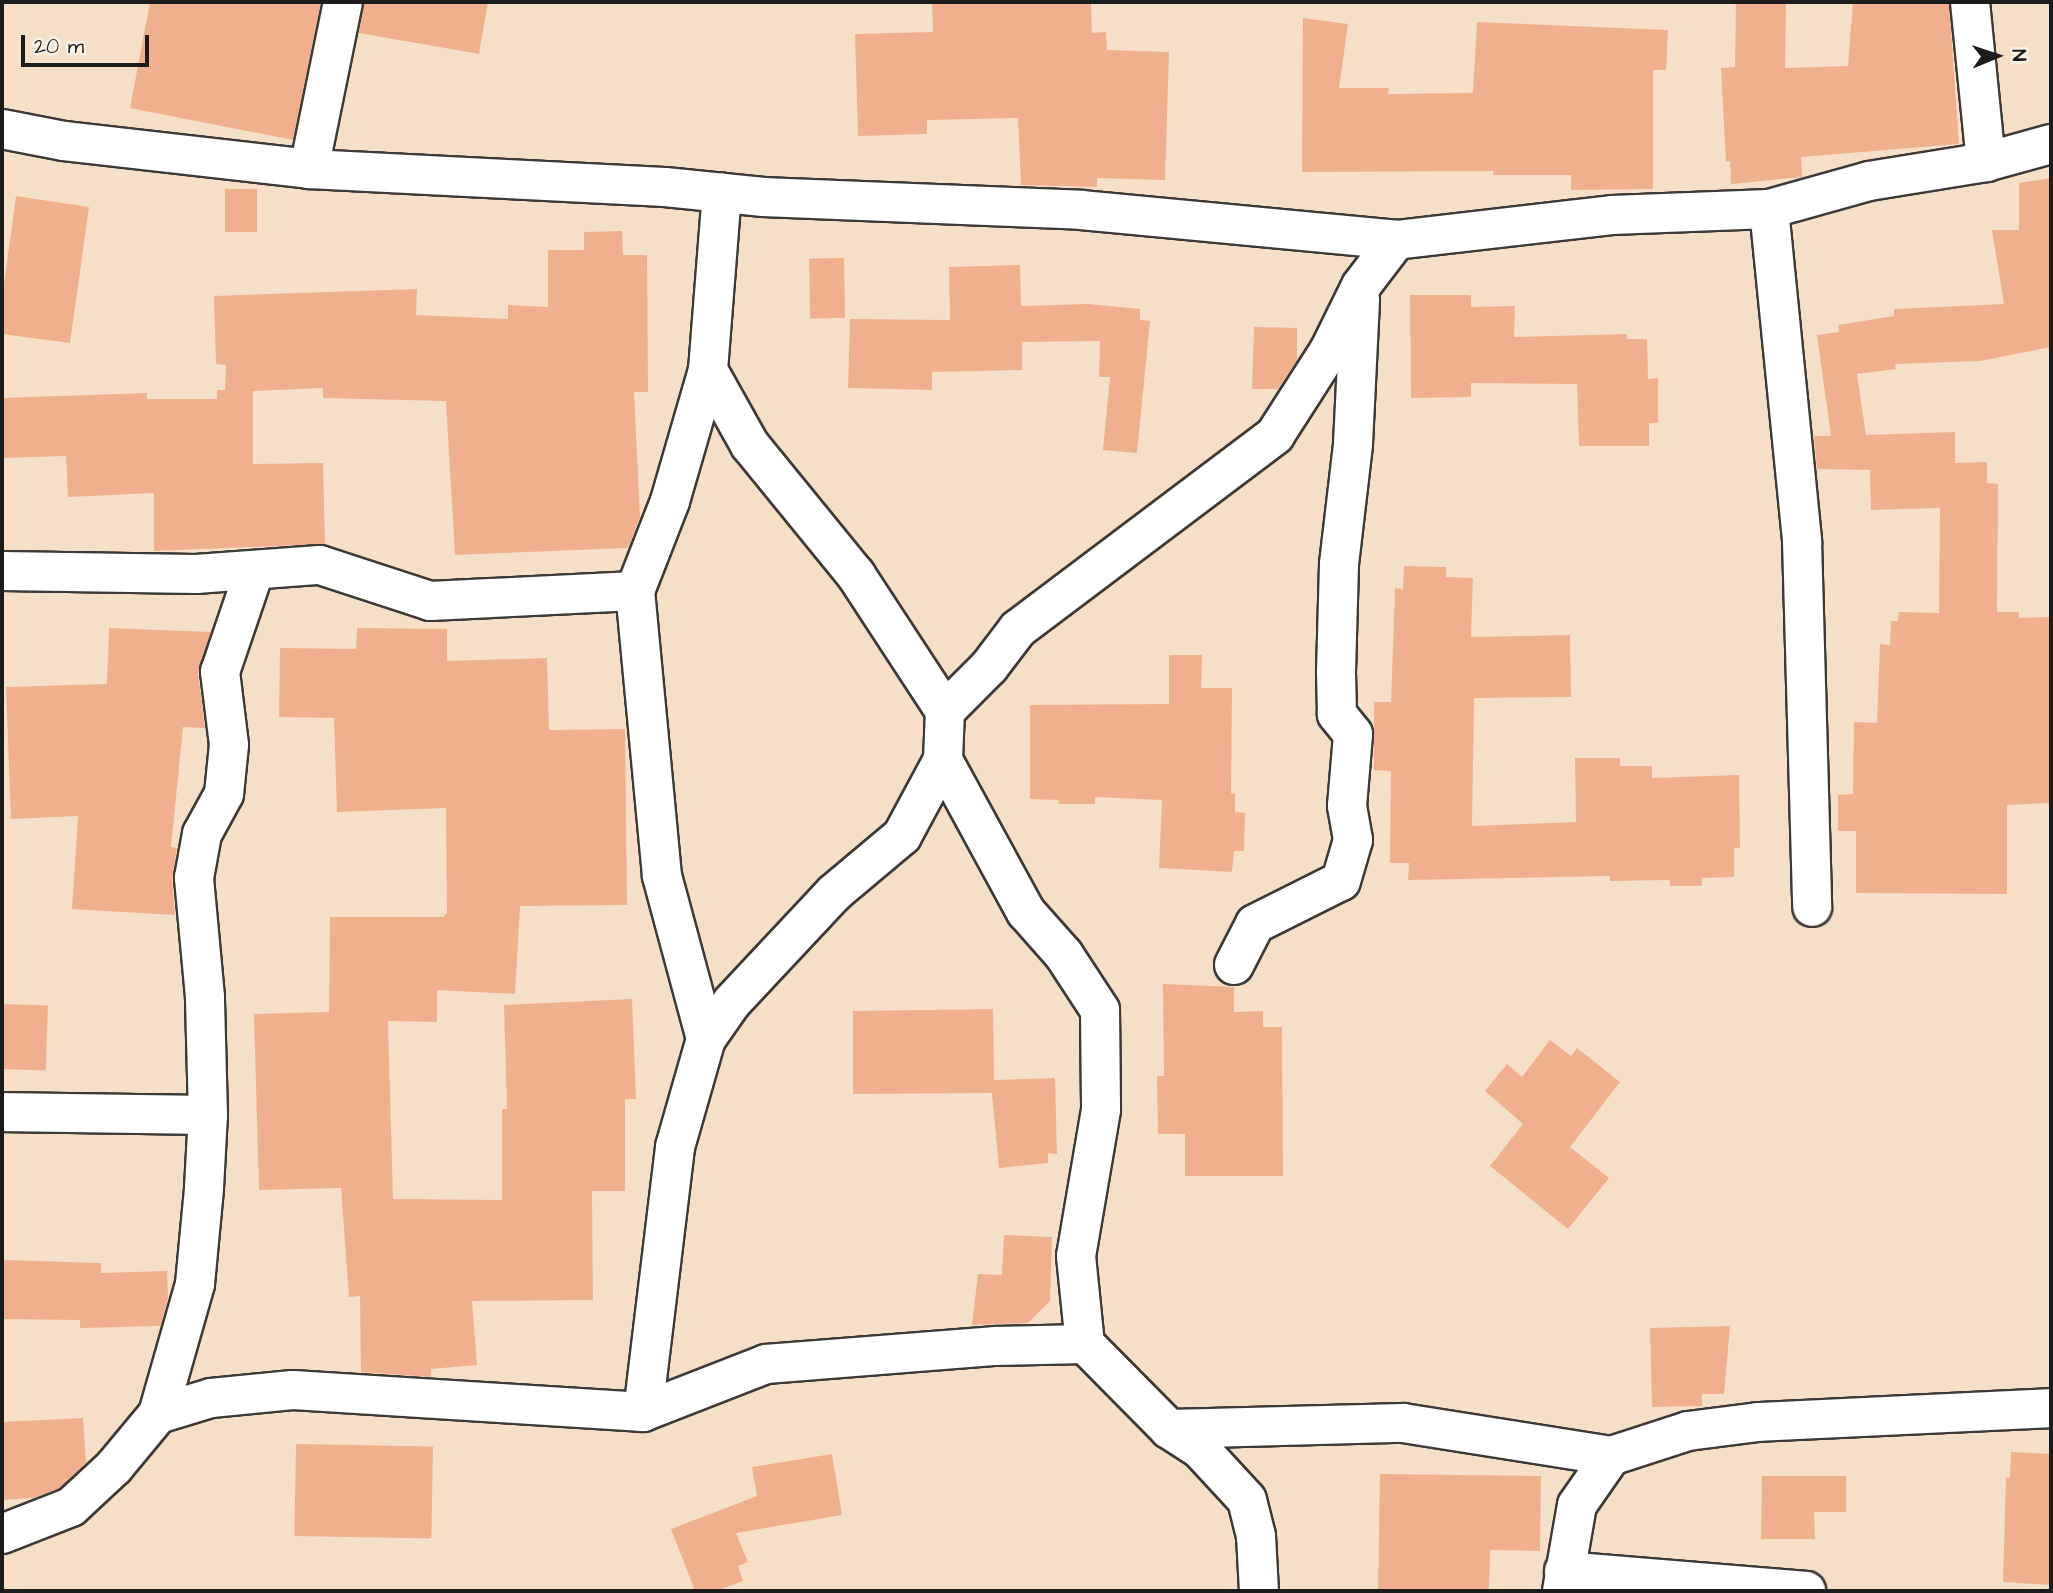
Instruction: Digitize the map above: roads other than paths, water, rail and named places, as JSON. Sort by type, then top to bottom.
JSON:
[{"type":"street","points":[[309,169],[343,2]]},
{"type":"street","points":[[1970,2],[1986,162]]},
{"type":"street","points":[[2,129],[64,141],[309,169],[1081,210],[1396,240],[1612,215],[1769,209],[1869,181],[1986,162],[2051,144]]},
{"type":"street","points":[[706,1039],[662,876],[635,591],[670,501],[708,370],[722,193]]},
{"type":"street","points":[[1769,209],[1802,541],[1812,906]]},
{"type":"street","points":[[944,711],[989,667],[1018,629],[1275,435],[1329,351],[1361,286],[1396,240]]},
{"type":"street","points":[[1234,965],[1255,924],[1341,881],[1353,840],[1347,806],[1353,734],[1337,714],[1336,672],[1339,564],[1353,444],[1361,286]]},
{"type":"street","points":[[643,1412],[675,1146],[706,1039],[732,1002],[834,892],[902,836],[943,760],[944,711],[856,575],[750,445],[708,370]]},
{"type":"street","points":[[2,571],[254,572],[320,565],[430,601],[635,591]]},
{"type":"street","points":[[2,1534],[71,1507],[114,1467],[158,1414],[195,1284],[208,1115],[194,878],[202,834],[224,794],[229,745],[220,672],[254,572]]},
{"type":"street","points":[[943,760],[1026,912],[1064,955],[1100,1010],[1101,1110],[1076,1256],[1084,1345],[1169,1429],[1200,1449],[1247,1500],[1256,1536],[1259,1591]]},
{"type":"street","points":[[2,1112],[208,1115]]},
{"type":"street","points":[[158,1414],[211,1398],[293,1390],[643,1412],[766,1364],[996,1346],[1084,1345]]},
{"type":"street","points":[[1169,1429],[1404,1423],[1611,1456],[1688,1431],[1758,1422],[2051,1408]]},
{"type":"street","points":[[1611,1456],[1577,1505],[1563,1581],[1806,1591]]}]
